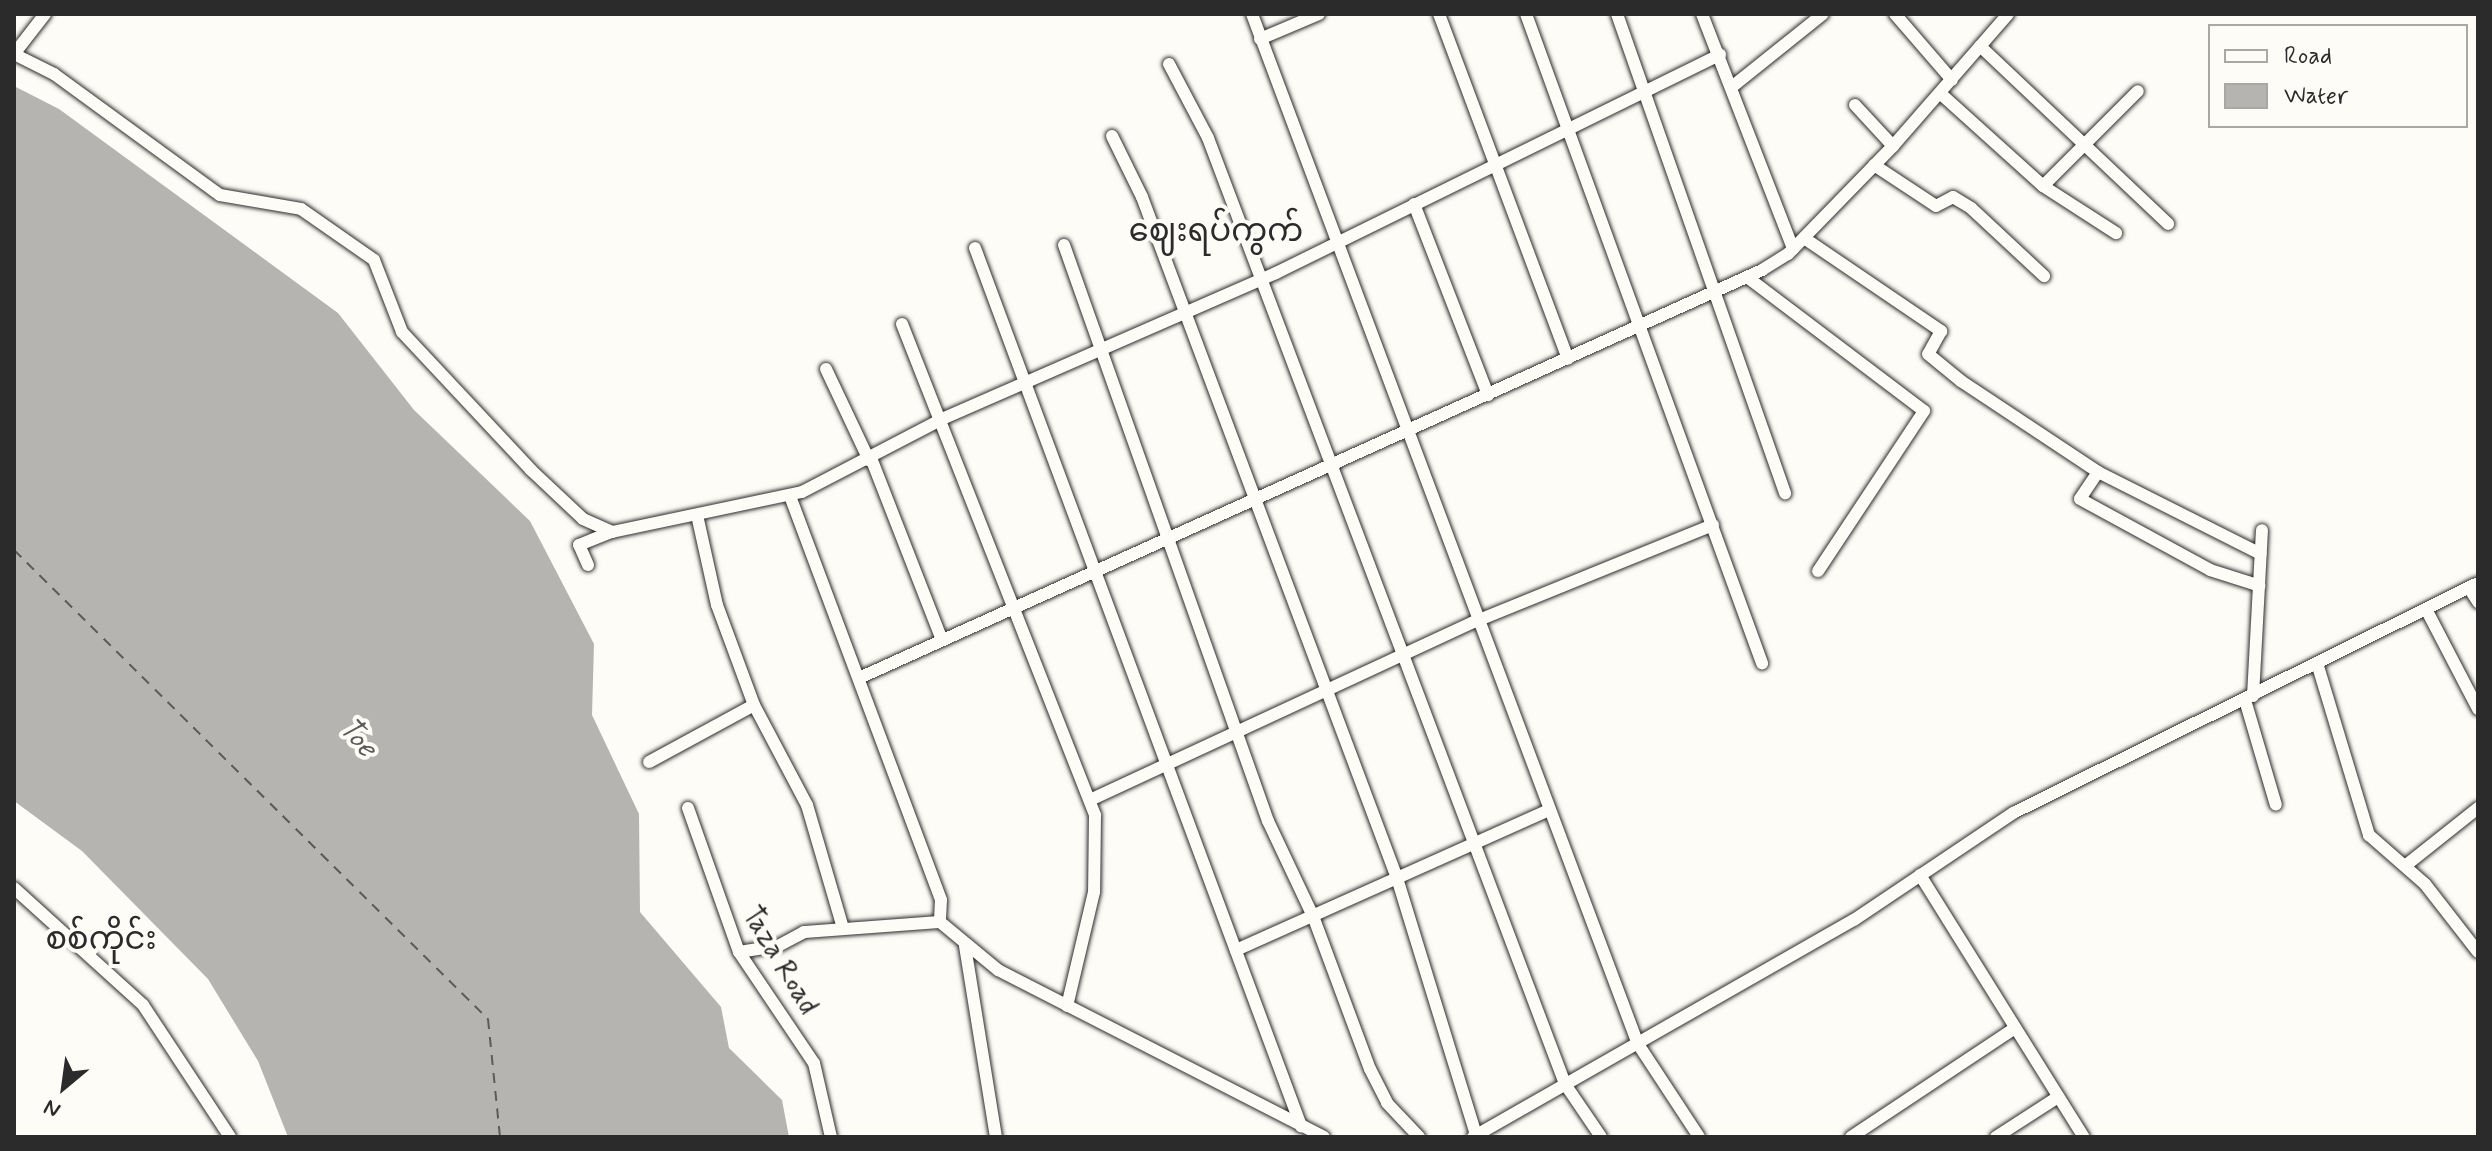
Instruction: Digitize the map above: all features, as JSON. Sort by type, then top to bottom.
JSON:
[{"type":"street","points":[[45,14],[14,54],[54,74],[220,195],[301,209],[374,260],[402,332],[531,470],[583,519],[612,532]]},
{"type":"street","points":[[1243,14],[1247,26],[1253,19]]},
{"type":"street","points":[[1260,39],[1319,14]]},
{"type":"street","points":[[1439,14],[1568,359]]},
{"type":"street","points":[[1526,14],[1762,663]]},
{"type":"street","points":[[1617,14],[1719,290],[1785,493]]},
{"type":"street","points":[[1702,14],[1733,86],[1793,249]]},
{"type":"street","points":[[1733,86],[1823,14]]},
{"type":"street","points":[[1895,14],[1952,80]]},
{"type":"street","points":[[859,678],[1017,604],[1095,573],[1747,277],[1793,249],[1804,238],[1941,94],[2008,14]]},
{"type":"street","points":[[1253,19],[1334,244],[1407,430],[1474,622],[1638,1044],[1699,1137]]},
{"type":"street","points":[[1980,46],[2089,145],[2168,224]]},
{"type":"street","points":[[566,553],[612,532],[790,496],[870,459],[944,418],[1026,385],[1102,346],[1184,315],[1334,244],[1720,55]]},
{"type":"street","points":[[1169,64],[1208,138],[1328,466],[1565,1084],[1601,1137]]},
{"type":"street","points":[[2043,186],[2089,145],[2138,91]]},
{"type":"street","points":[[1941,94],[2043,186],[2116,233]]},
{"type":"street","points":[[1855,105],[1893,146]]},
{"type":"street","points":[[1112,136],[1184,315],[1251,502],[1397,878],[1474,1136],[1638,1044],[1920,875],[2013,813],[2474,585],[2478,602]]},
{"type":"street","points":[[1874,165],[1936,206],[1953,197],[1971,208],[2044,276]]},
{"type":"street","points":[[1414,204],[1488,395]]},
{"type":"street","points":[[1804,238],[1941,331],[1928,354],[1961,381],[2098,472],[2261,554]]},
{"type":"street","points":[[1064,245],[1173,538],[1268,821],[1313,916],[1370,1069],[1387,1103],[1419,1137]]},
{"type":"street","points":[[975,248],[1301,1126]]},
{"type":"street","points":[[1747,277],[1924,411],[1818,571]]},
{"type":"street","points":[[902,324],[944,418],[1090,800],[1094,892],[1067,1006]]},
{"type":"street","points":[[826,369],[870,459],[942,640]]},
{"type":"street","points":[[2098,472],[2080,499],[2210,570],[2260,586]]},
{"type":"street","points":[[790,496],[941,900],[940,922]]},
{"type":"street","points":[[697,515],[717,605],[754,705],[807,805],[843,928]]},
{"type":"street","points":[[1090,800],[1474,622],[1713,525]]},
{"type":"street","points":[[2262,530],[2249,698],[2276,805]]},
{"type":"street","points":[[579,545],[588,565]]},
{"type":"street","points":[[2426,609],[2478,709]]},
{"type":"street","points":[[2317,663],[2369,835],[2405,866],[2478,952]]},
{"type":"street","points":[[649,762],[754,705]]},
{"type":"street","name":"Taza Road","points":[[688,808],[739,952],[814,1063],[831,1137]]},
{"type":"street","points":[[2405,866],[2478,808]]},
{"type":"street","points":[[1236,950],[1549,810]]},
{"type":"street","points":[[1920,875],[2084,1137]]},
{"type":"street","points":[[14,888],[143,1005],[230,1137]]},
{"type":"street","points":[[739,952],[843,928],[940,922],[965,946],[1067,1006],[1324,1137]]},
{"type":"street","points":[[965,946],[996,1137]]},
{"type":"street","points":[[1851,1137],[2015,1028]]},
{"type":"street","points":[[1996,1137],[2058,1097]]},
{"type":"water","name":"Toe","points":[[14,86],[59,109],[338,313],[414,410],[530,521],[594,644],[592,715],[639,814],[640,912],[721,1007],[729,1048],[782,1100],[789,1137],[288,1137],[258,1061],[208,979],[82,851],[14,801]]},
{"type":"ferry route","points":[[14,550],[488,1019],[500,1137]]},
{"type":"district","name":"ဈေးရပ်ကွက်","points":[[1216,232]]},
{"type":"district","name":"စစ်ကိုင်း","points":[[101,940]]}]
